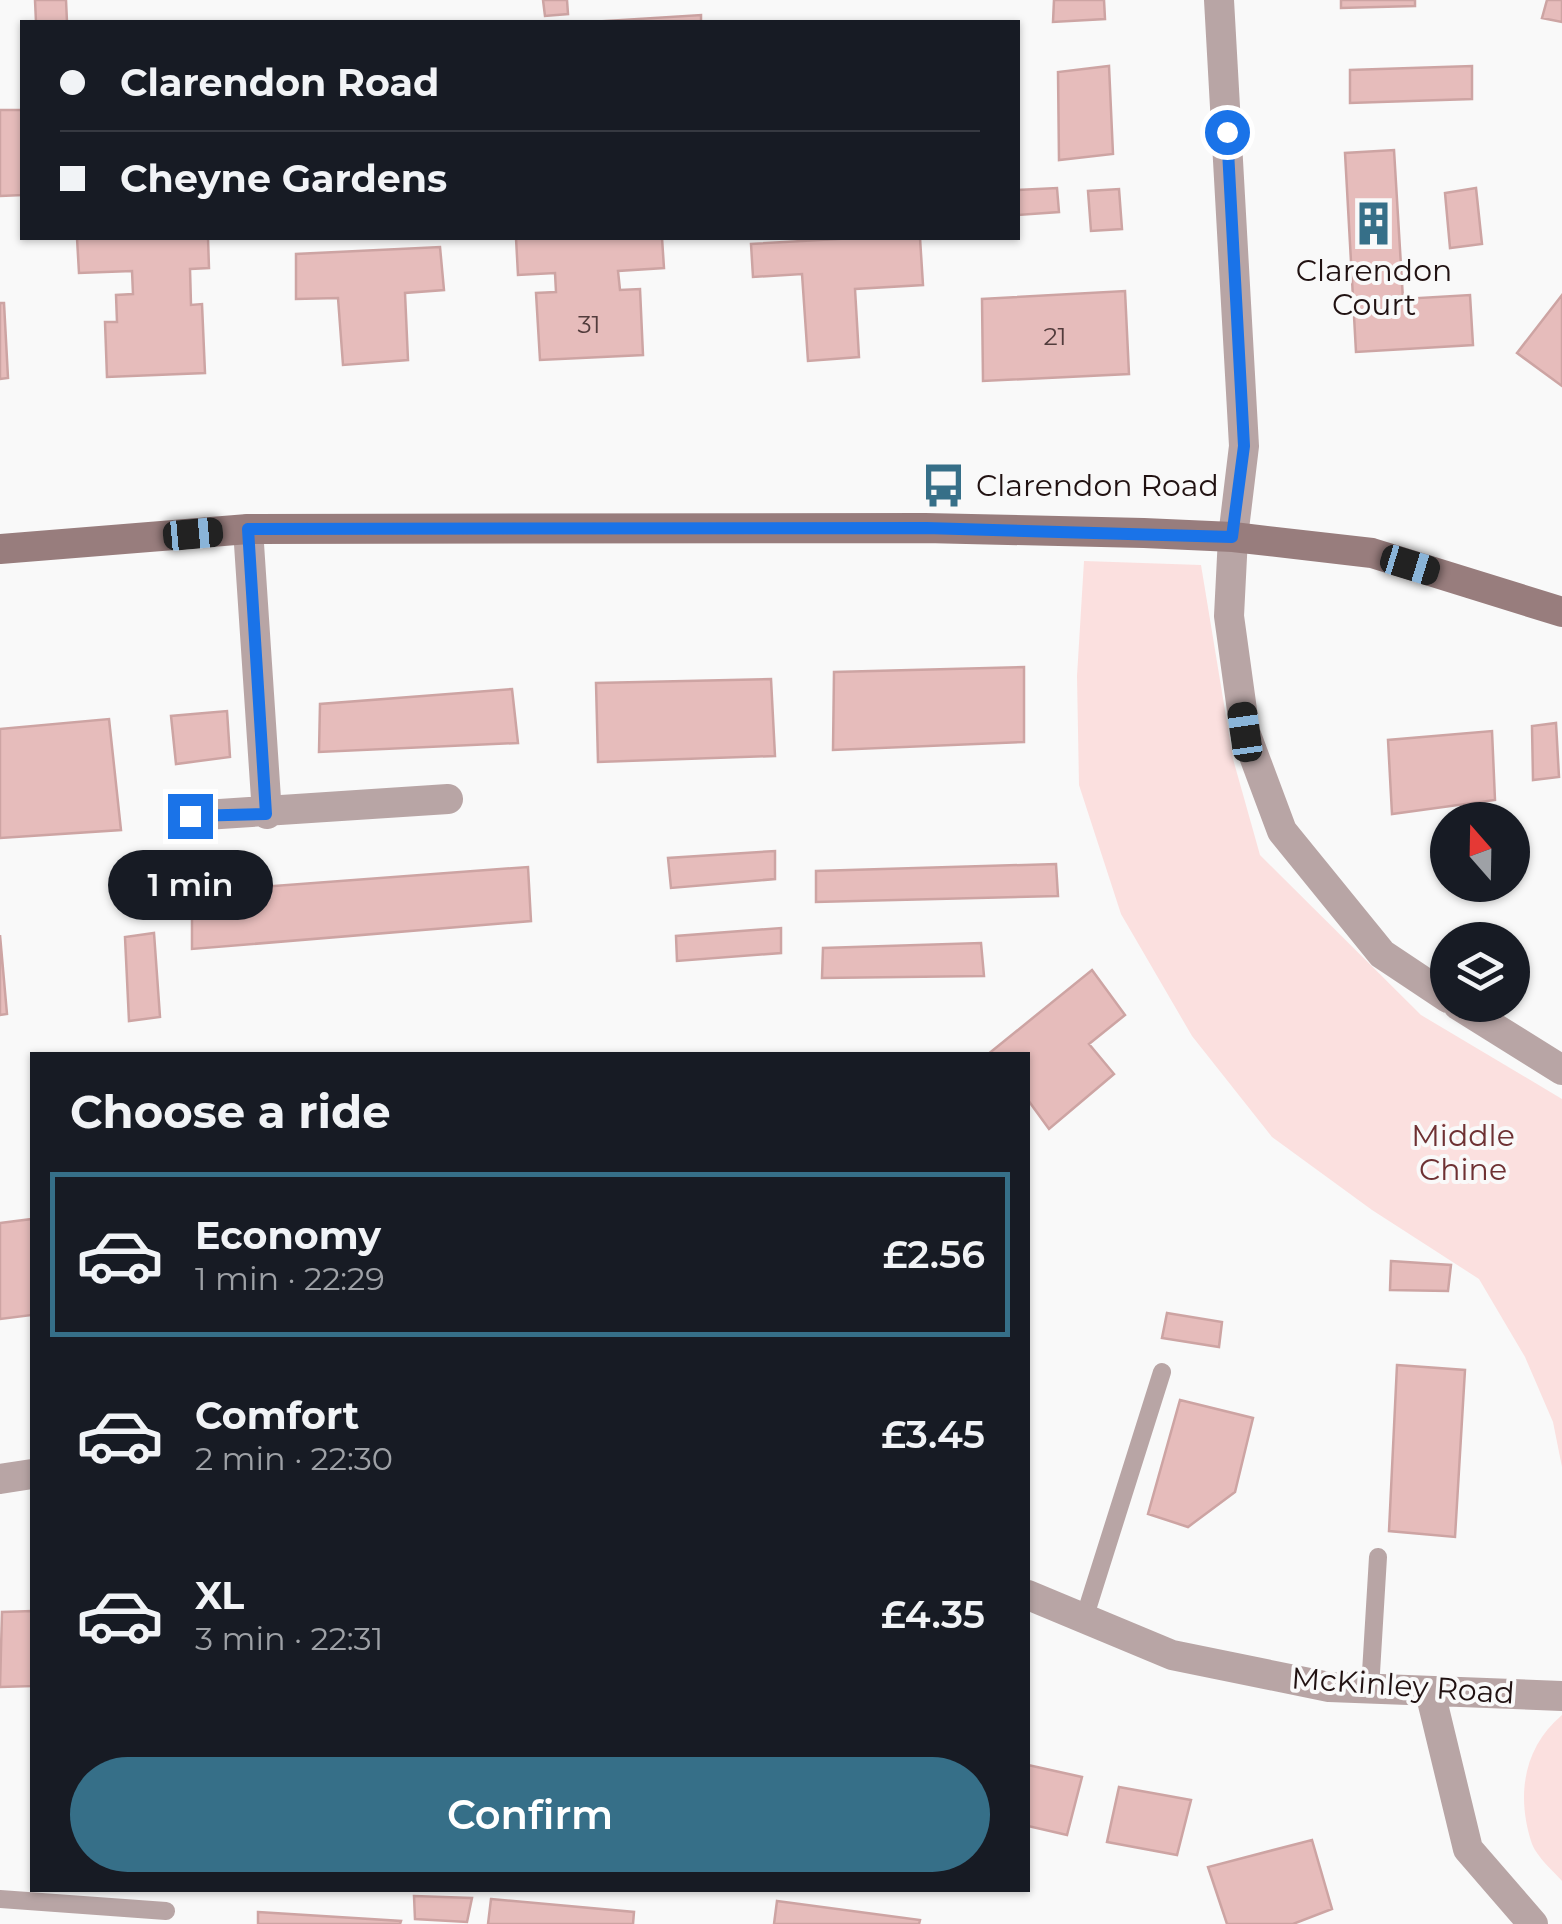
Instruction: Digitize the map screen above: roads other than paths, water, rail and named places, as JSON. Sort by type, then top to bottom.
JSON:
[{"type":"street","points":[[1219,0],[1244,446],[1232,537],[1229,616],[1245,732],[1282,831],[1382,954],[1430,986]]},
{"type":"street","points":[[0,549],[248,529],[926,528],[1232,537],[1372,554],[1562,612]]},
{"type":"street","points":[[248,529],[266,814]]},
{"type":"street","points":[[190,816],[266,814],[448,799]]},
{"type":"street","points":[[1485,1022],[1562,1070]]},
{"type":"street","points":[[0,1479],[30,1474]]},
{"type":"street","name":"McKinley Road","points":[[1030,1596],[1172,1655],[1329,1686],[1558,1696]]},
{"type":"street","points":[[1430,1692],[1468,1849],[1533,1924]]},
{"type":"lane","points":[[1084,1619],[1162,1372]]},
{"type":"lane","points":[[1370,1689],[1378,1556]]},
{"type":"lane","points":[[0,1900],[166,1911]]},
{"type":"place","name":"Clarendon Court","points":[[1374,224]]},
{"type":"place","name":"Clarendon Road","points":[[943,486]]},
{"type":"park label","name":"Middle Chine","points":[[1463,1153]]}]
